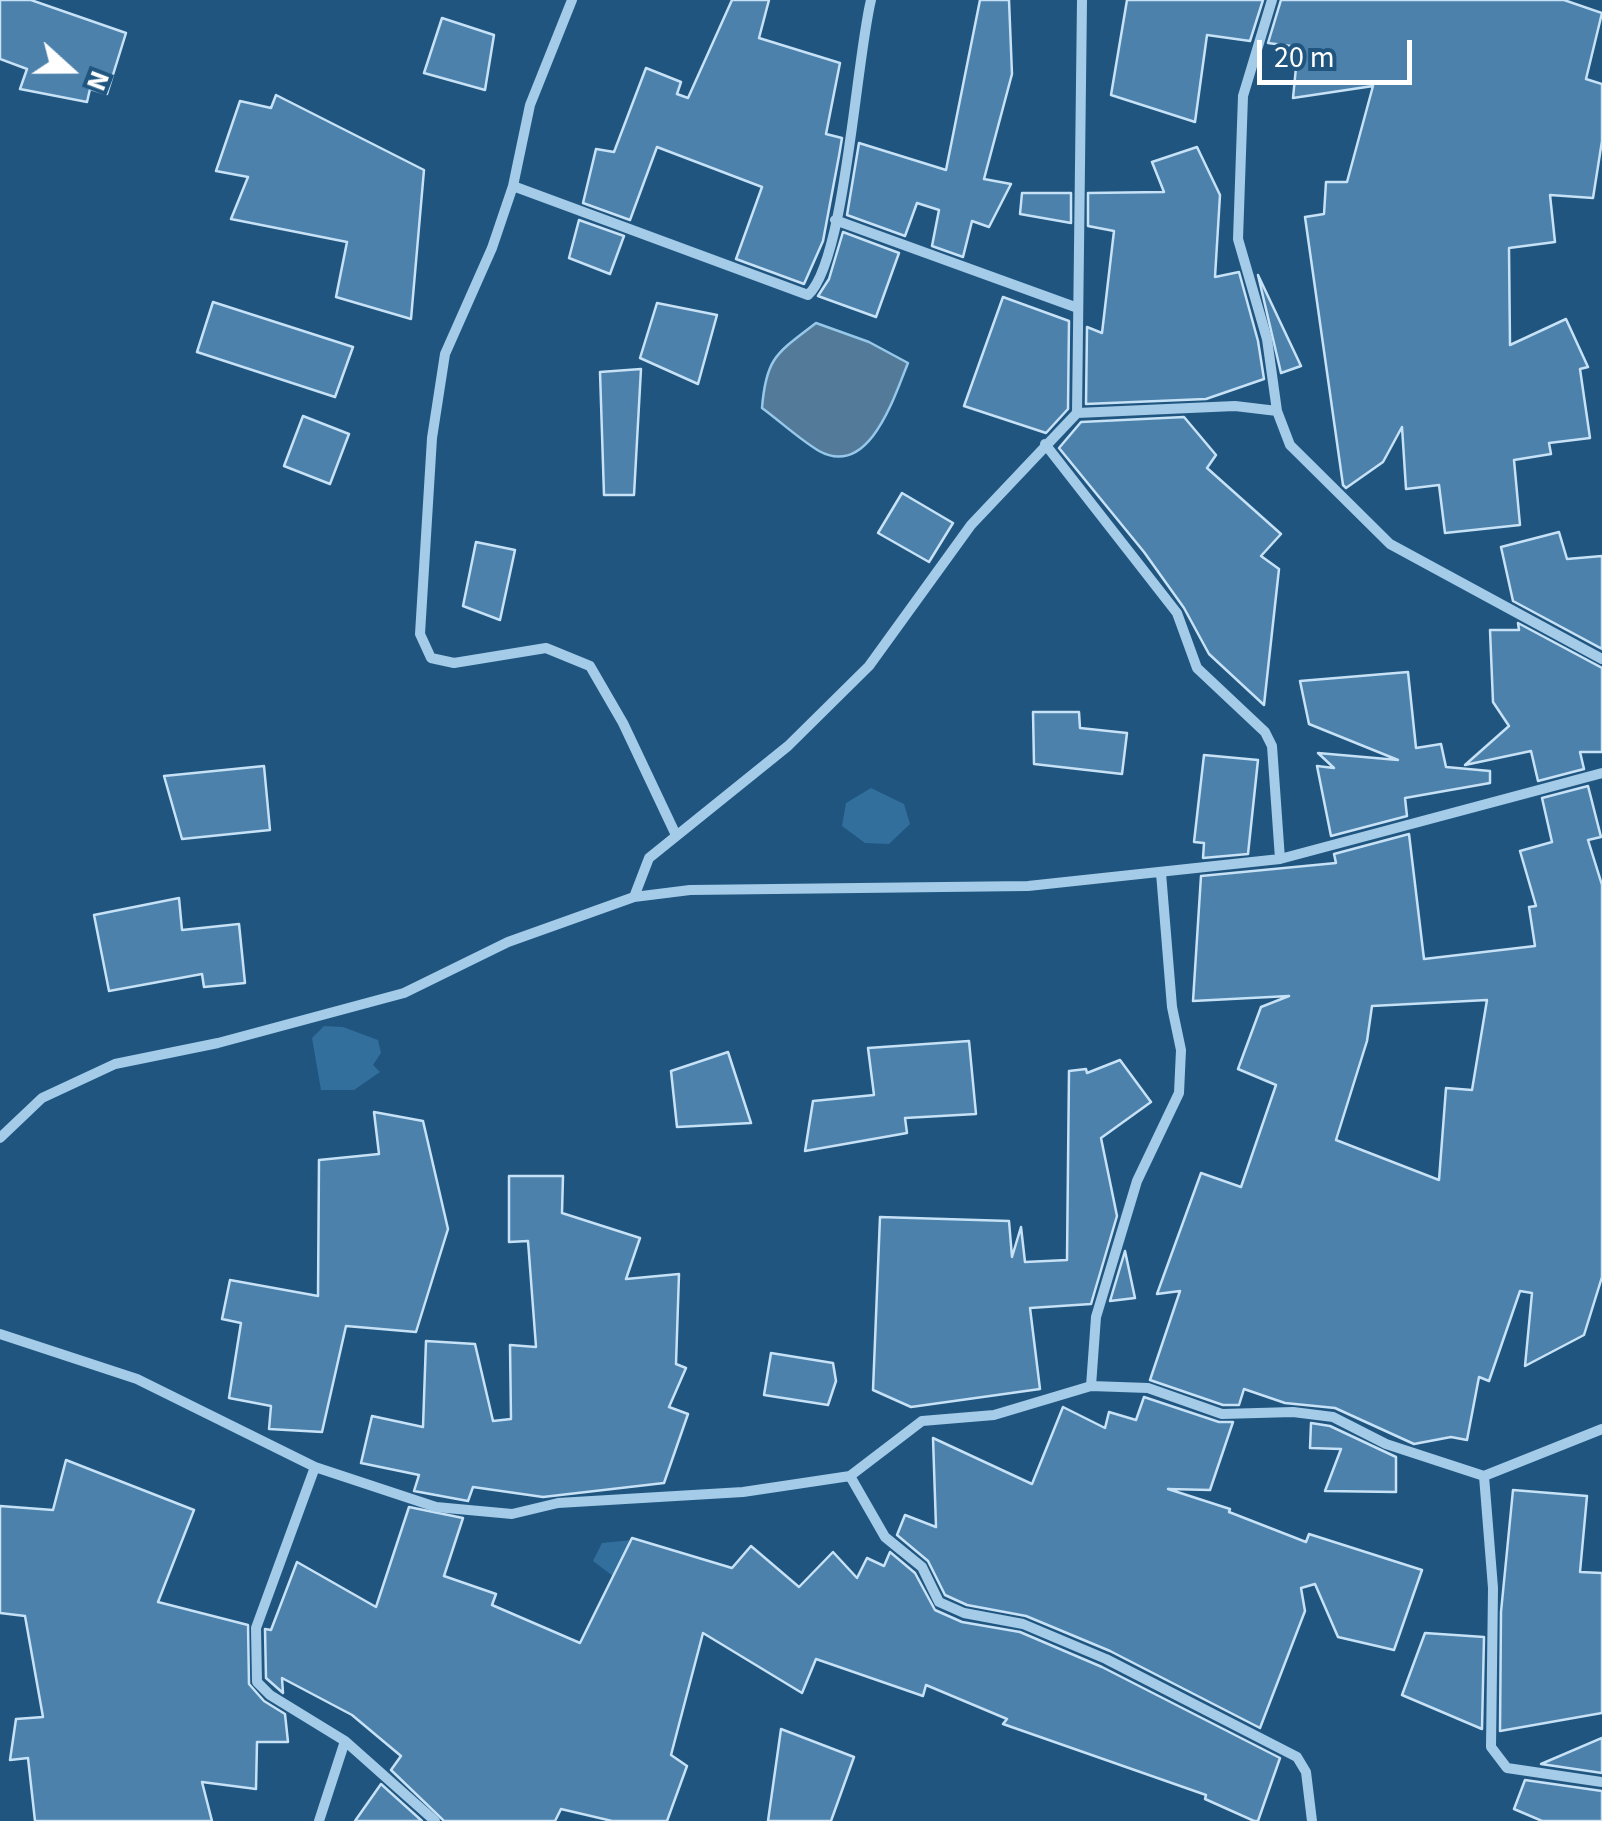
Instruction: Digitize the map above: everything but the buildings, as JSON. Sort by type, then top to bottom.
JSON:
[{"type":"street","points":[[572,0],[530,105],[513,186],[492,248],[446,354],[432,438],[420,634],[431,658],[454,663],[546,648],[590,666],[623,723],[675,833]]},
{"type":"street","points":[[513,186],[808,295],[821,284],[835,220],[870,0]]},
{"type":"street","points":[[1077,413],[1082,0]]},
{"type":"street","points":[[1272,0],[1243,96],[1238,239],[1267,338],[1276,410],[1290,445],[1390,544],[1602,659]]},
{"type":"street","points":[[835,220],[1076,307]]},
{"type":"street","points":[[634,897],[649,858],[675,833],[788,746],[868,666],[971,524],[1077,413],[1235,406],[1276,410]]},
{"type":"street","points":[[1045,444],[1177,614],[1197,668],[1265,732],[1272,746],[1280,860]]},
{"type":"street","points":[[0,1138],[42,1098],[116,1064],[404,993],[508,942],[634,897],[690,890],[1028,886],[1280,860],[1602,773]]},
{"type":"street","points":[[1091,1386],[1096,1317],[1137,1181],[1179,1093],[1181,1050],[1172,1007],[1161,873]]},
{"type":"street","points":[[0,1334],[137,1379],[316,1468],[436,1507],[512,1514],[558,1503],[743,1492],[850,1476],[922,1421],[994,1415],[1091,1386],[1148,1388],[1222,1414],[1293,1412],[1333,1417],[1386,1444],[1484,1476],[1602,1429]]},
{"type":"street","points":[[316,1468],[256,1628],[254,1671],[270,1695],[346,1741],[436,1821]]},
{"type":"street","points":[[850,1476],[885,1537],[922,1568],[940,1602],[964,1613],[1023,1624],[1106,1659],[1298,1758],[1306,1772],[1312,1821]]},
{"type":"street","points":[[1484,1476],[1493,1588],[1491,1748],[1507,1768],[1602,1782]]},
{"type":"street","points":[[319,1821],[346,1741]]},
{"type":"shaded area","points":[[816,323],[869,342],[908,363],[878,429],[853,453],[837,457],[819,451],[762,408],[767,377],[776,358]]},
{"type":"shaded area","points":[[871,788],[904,804],[910,824],[889,844],[865,843],[842,826],[846,803]]},
{"type":"shaded area","points":[[324,1026],[343,1027],[378,1040],[381,1053],[373,1065],[380,1072],[354,1090],[321,1090],[312,1038]]},
{"type":"shaded area","points":[[632,1540],[634,1592],[593,1561],[602,1543]]}]
